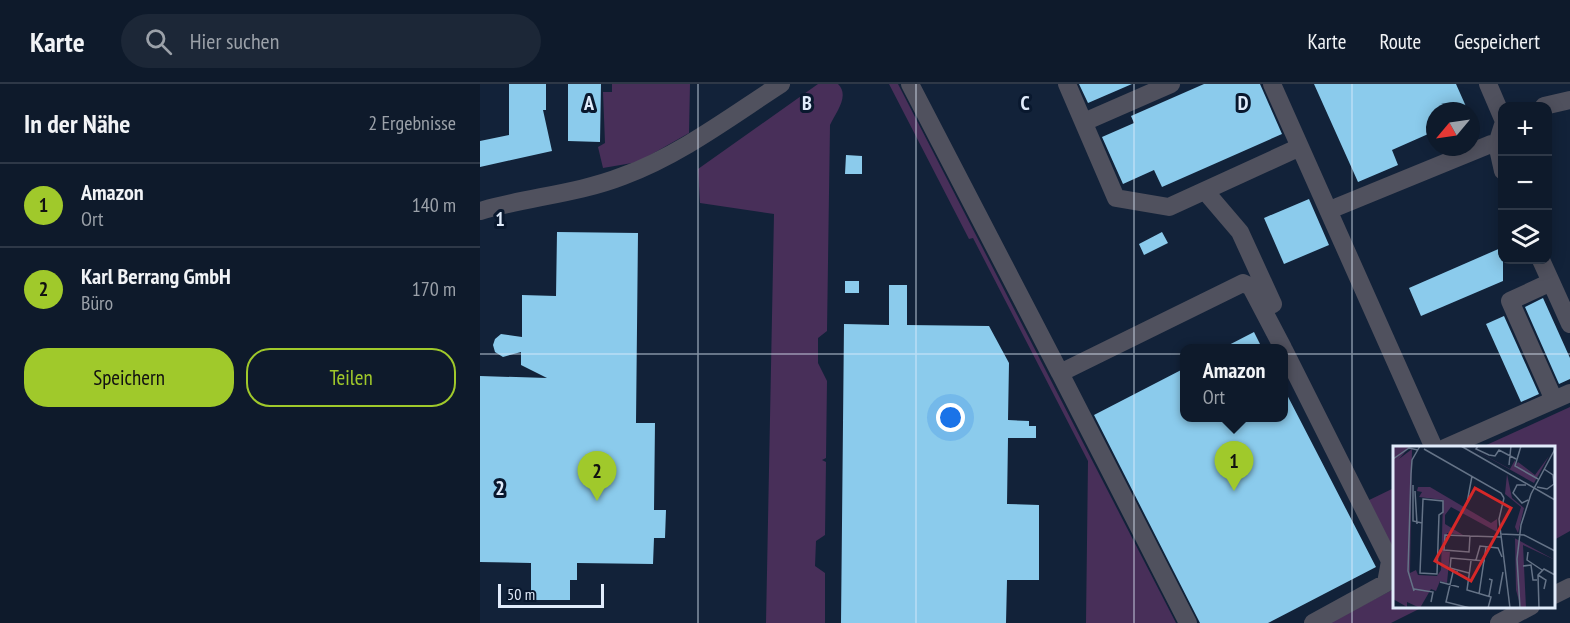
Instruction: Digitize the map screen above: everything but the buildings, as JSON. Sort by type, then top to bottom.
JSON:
[{"type":"street","points":[[480,211],[593,186],[652,164],[675,152],[781,84]]},
{"type":"street","points":[[910,84],[1188,623]]},
{"type":"street","points":[[1067,84],[1116,198],[1170,207],[1300,147]]},
{"type":"street","points":[[1084,122],[1171,84]]},
{"type":"street","points":[[1272,84],[1434,446]]},
{"type":"street","points":[[1488,84],[1498,107]]},
{"type":"street","points":[[1552,104],[1570,100]]},
{"type":"street","points":[[1498,141],[1500,156]]},
{"type":"street","points":[[1337,207],[1491,144],[1497,144]]},
{"type":"street","points":[[1205,191],[1240,232],[1282,324],[1345,447]]},
{"type":"street","points":[[1543,264],[1570,324]]},
{"type":"street","points":[[1447,446],[1562,396],[1510,301],[1551,282]]},
{"type":"street","points":[[1060,373],[1243,283],[1251,287],[1280,344]]},
{"type":"street","points":[[1288,360],[1390,561],[1386,583],[1313,623]]},
{"type":"street","points":[[1555,594],[1570,586]]},
{"type":"street","points":[[1499,623],[1527,608]]},
{"type":"shaded area","points":[[612,84],[690,84],[689,133],[638,162],[603,168],[598,147],[605,143],[603,92],[612,92]]},
{"type":"shaded area","points":[[818,84],[838,84],[843,94],[841,104],[830,125],[827,331],[818,338],[818,363],[827,381],[826,458],[822,460],[826,462],[825,535],[816,541],[815,566],[825,573],[825,623],[766,623],[774,214],[700,203],[698,169]]},
{"type":"shaded area","points":[[889,84],[898,84],[1176,623],[1086,623],[1088,461],[973,238],[969,239]]},
{"type":"shaded area","points":[[1570,407],[1570,531],[1555,539],[1555,446],[1484,446]]},
{"type":"shaded area","points":[[1393,488],[1393,558],[1365,502]]},
{"type":"shaded area","points":[[1393,590],[1393,608],[1421,608],[1391,623],[1329,623]]},
{"type":"place","name":"Amazon","points":[[1234,491]]},
{"type":"place","name":"Karl Berrang GmbH","points":[[597,501]]}]
